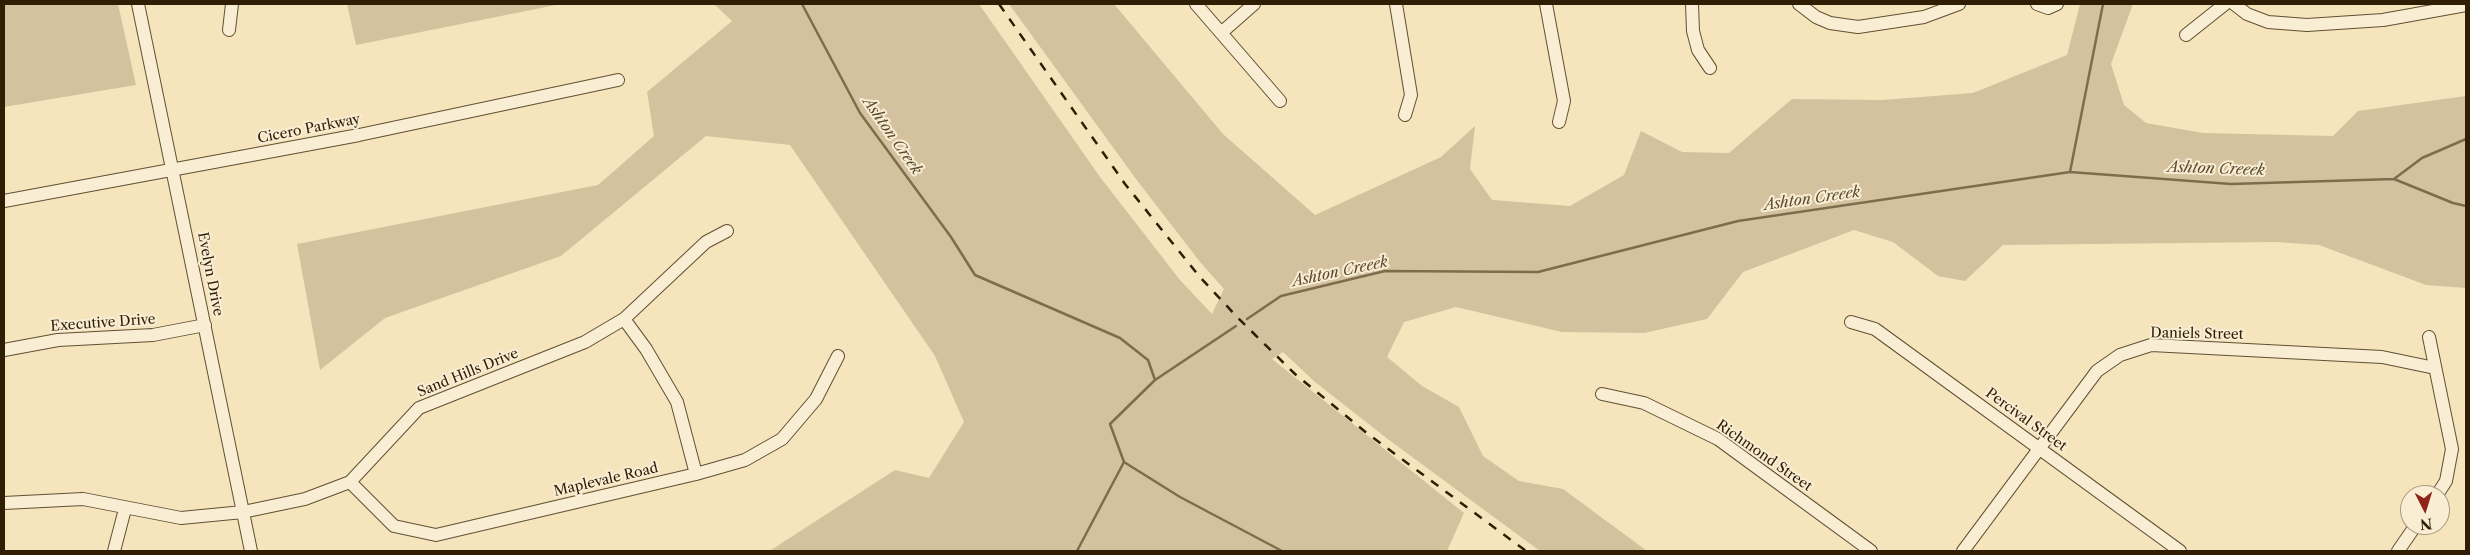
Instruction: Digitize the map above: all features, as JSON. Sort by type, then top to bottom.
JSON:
[{"type":"street","name":"Evelyn Drive","points":[[138,4],[251,551]]},
{"type":"street","points":[[229,30],[232,4]]},
{"type":"street","points":[[1196,4],[1280,101]]},
{"type":"street","points":[[1221,33],[1254,4]]},
{"type":"street","points":[[1396,4],[1411,95],[1405,115]]},
{"type":"street","points":[[1546,4],[1564,102],[1558,122]]},
{"type":"street","points":[[1692,4],[1693,31],[1698,50],[1710,68]]},
{"type":"street","points":[[1799,4],[1816,17],[1830,23],[1858,27],[1924,17],[1959,4]]},
{"type":"street","points":[[2037,4],[2048,8],[2057,4]]},
{"type":"street","points":[[2186,35],[2225,4]]},
{"type":"street","points":[[2234,4],[2256,19],[2268,22],[2307,25],[2383,20],[2466,5]]},
{"type":"street","name":"Cicero Parkway","points":[[4,201],[359,135],[618,80]]},
{"type":"street","name":"Sand Hills Drive","points":[[4,503],[83,499],[125,509],[181,518],[243,512],[305,499],[350,482],[419,408],[585,342],[624,319],[706,242],[727,231]]},
{"type":"street","points":[[624,319],[646,349],[677,402],[696,474]]},
{"type":"street","name":"Percival Street","points":[[1851,322],[1876,329],[2180,551]]},
{"type":"street","name":"Executive Drive","points":[[4,350],[58,340],[153,335],[205,325]]},
{"type":"street","points":[[2428,336],[2452,449],[2444,485]]},
{"type":"street","name":"Daniels Street","points":[[1963,551],[2096,371],[2119,356],[2151,345],[2382,357],[2436,368]]},
{"type":"street","name":"Maplevale Road","points":[[350,482],[394,526],[436,535],[696,474],[745,460],[782,439],[816,398],[838,356]]},
{"type":"street","name":"Richmond Street","points":[[1602,394],[1644,403],[1718,439],[1870,551]]},
{"type":"street","points":[[114,551],[125,509]]},
{"type":"street","points":[[2398,551],[2409,535]]},
{"type":"shaded area","points":[[4,4],[118,4],[136,85],[4,107]]},
{"type":"shaded area","points":[[347,4],[561,4],[356,45]]},
{"type":"shaded area","points":[[714,4],[979,4],[1100,177],[1180,280],[1212,314],[1224,289],[1200,262],[1136,179],[1009,4],[1114,4],[1223,134],[1315,215],[1441,157],[1475,126],[1470,169],[1492,200],[1570,206],[1624,175],[1641,131],[1682,152],[1729,153],[1792,99],[1882,100],[1973,93],[2067,55],[2080,4],[2133,4],[2111,64],[2124,105],[2146,123],[2203,133],[2333,136],[2358,111],[2466,96],[2466,288],[2426,285],[2319,245],[2276,242],[2003,245],[1965,281],[1938,276],[1893,242],[1854,230],[1743,272],[1707,319],[1644,333],[1562,332],[1456,307],[1404,322],[1387,357],[1422,386],[1459,407],[1483,456],[1519,481],[1563,489],[1647,551],[1540,551],[1389,440],[1315,382],[1283,352],[1272,359],[1464,513],[1447,551],[765,551],[771,550],[895,470],[929,478],[964,422],[935,356],[790,145],[706,136],[561,256],[385,318],[320,370],[297,244],[598,185],[654,136],[647,92],[732,21]]},
{"type":"waterway","name":"Ashton Creek","points":[[802,4],[860,113],[951,237],[975,275],[1120,338],[1148,360],[1155,380]]},
{"type":"waterway","points":[[2070,172],[2103,4]]},
{"type":"waterway","points":[[2394,179],[2422,158],[2466,139]]},
{"type":"waterway","name":"Ashton Creeek","points":[[1247,319],[1281,296],[1385,271],[1538,272],[1738,221],[2070,172],[2231,184],[2394,179],[2453,203],[2466,206]]},
{"type":"waterway","points":[[1077,551],[1124,462],[1110,424],[1155,380],[1236,326]]},
{"type":"waterway","points":[[1124,462],[1180,497],[1282,551]]},
{"type":"railway","points":[[999,4],[1125,184],[1199,276],[1238,318],[1295,374],[1368,434],[1526,551]]}]
